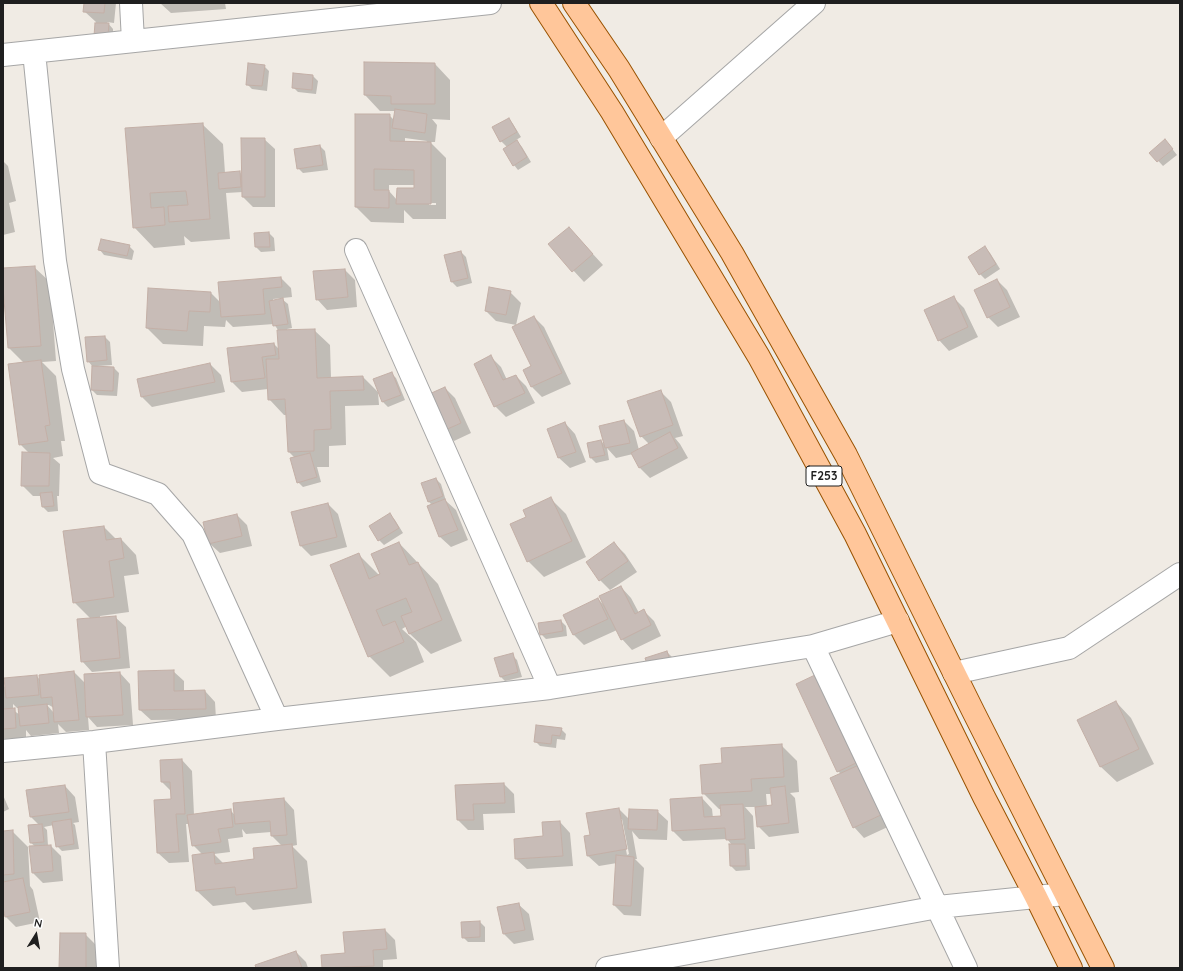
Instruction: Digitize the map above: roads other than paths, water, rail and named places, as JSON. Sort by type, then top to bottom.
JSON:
[{"type":"main road","name":"F253","points":[[541,3],[612,112],[759,357],[855,534],[984,797],[1071,968]]},
{"type":"main road","name":"F253","points":[[574,3],[619,69],[732,253],[846,455],[1103,968]]},
{"type":"street","points":[[131,3],[133,41]]},
{"type":"street","points":[[3,55],[490,3]]},
{"type":"street","points":[[662,138],[814,3]]},
{"type":"street","points":[[34,52],[57,269],[73,369],[100,473],[158,494],[193,534],[277,719]]},
{"type":"street","points":[[356,250],[550,688]]},
{"type":"street","points":[[954,673],[1069,648],[1180,574]]},
{"type":"street","points":[[3,751],[94,742],[277,719],[550,688],[813,646],[898,621]]},
{"type":"street","points":[[813,646],[966,968]]},
{"type":"street","points":[[94,742],[108,968]]},
{"type":"street","points":[[607,968],[938,907],[1065,894]]}]
